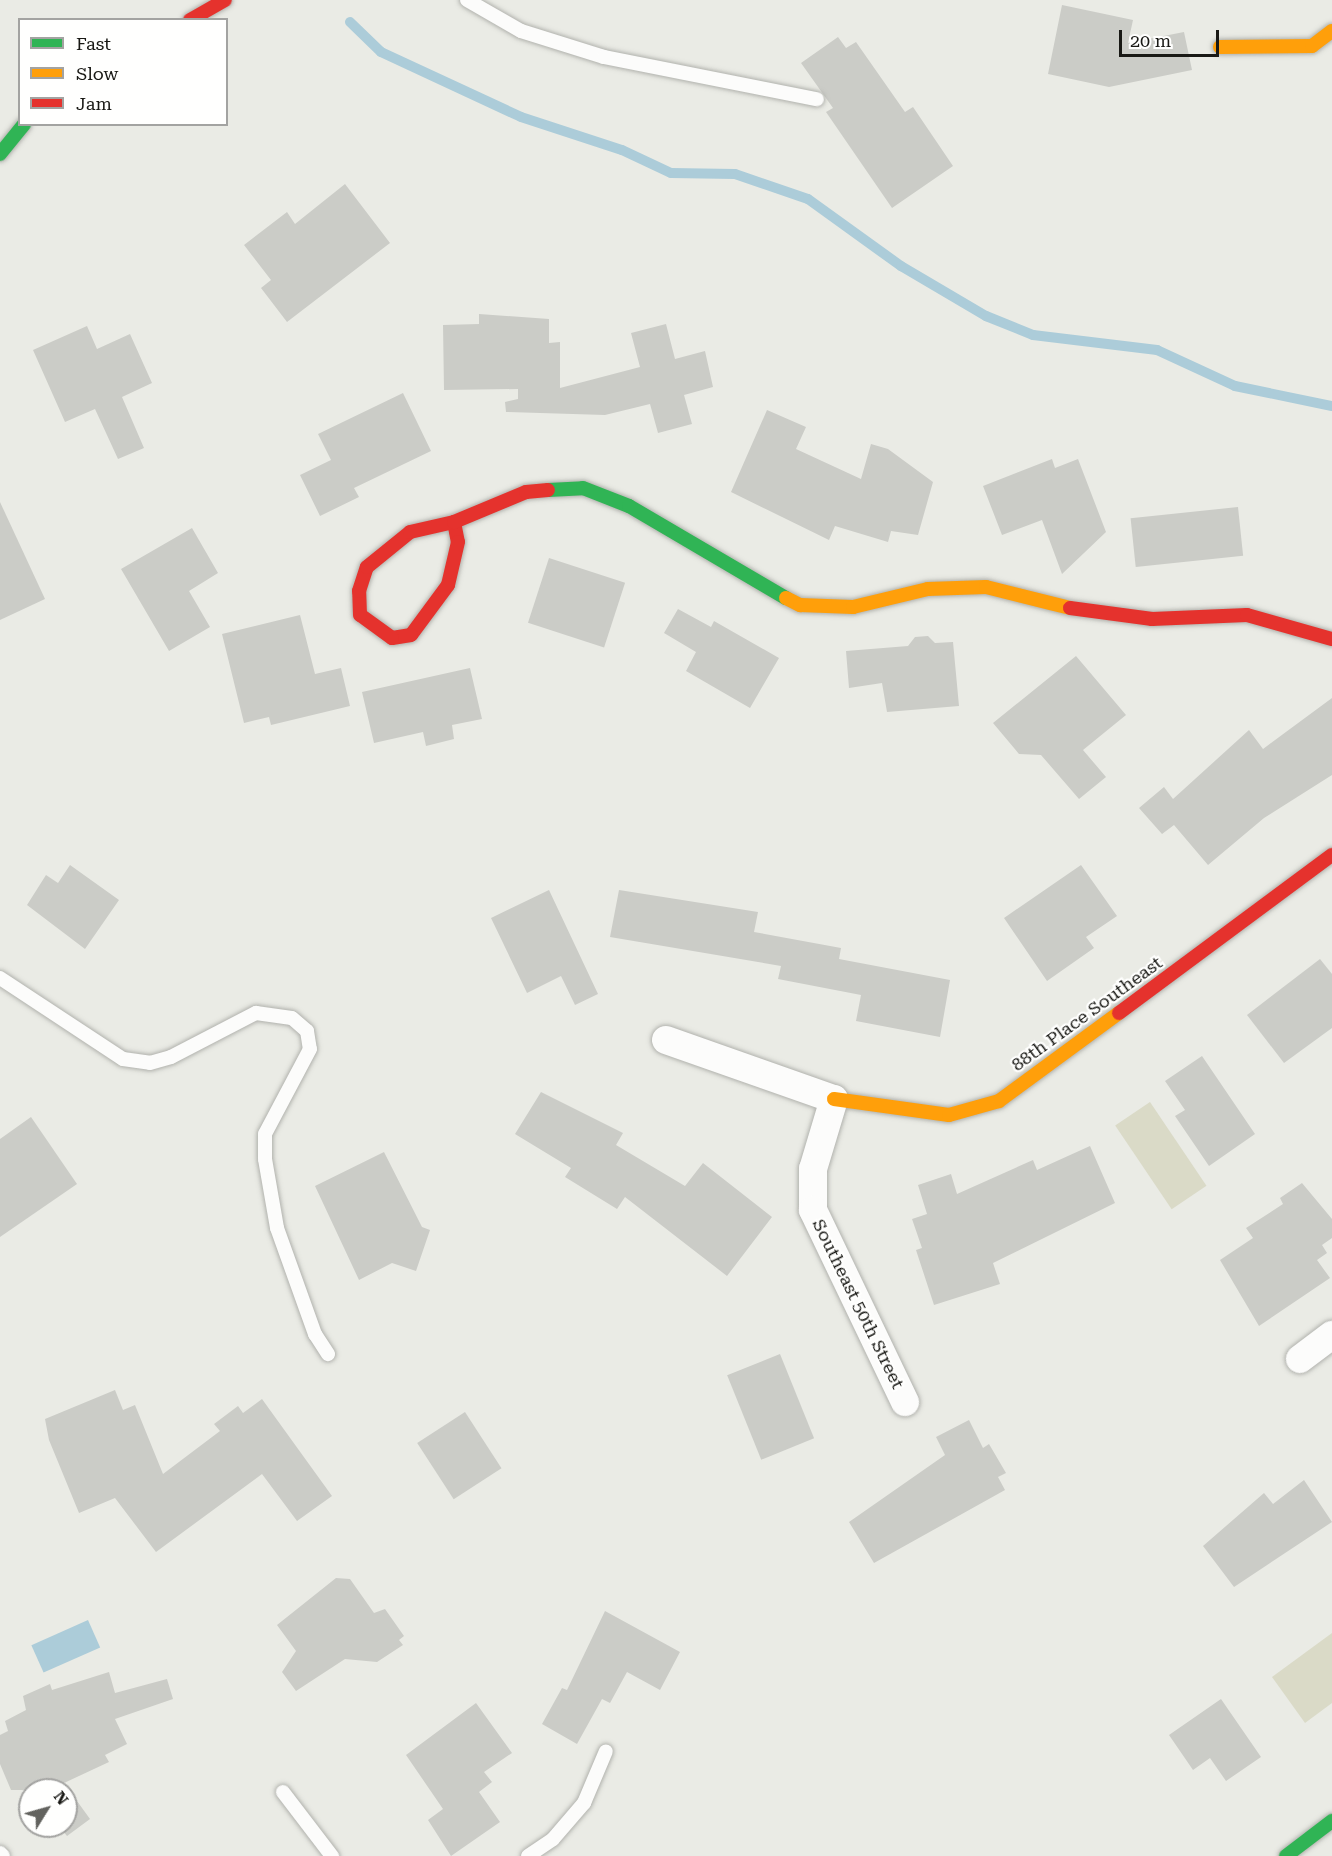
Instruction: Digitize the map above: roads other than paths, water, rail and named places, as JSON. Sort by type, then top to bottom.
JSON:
[{"type":"street","points":[[194,18],[225,0]]},
{"type":"street","points":[[1220,47],[1312,46],[1332,31]]},
{"type":"street","points":[[0,154],[23,126]]},
{"type":"street","points":[[454,522],[458,542],[448,585],[411,635],[392,638],[360,615],[359,591],[368,567],[383,551],[410,532],[454,522],[526,492],[583,488],[629,506],[740,576],[800,606],[853,607],[928,589],[986,587],[1074,609],[1152,619],[1246,615],[1332,639]]},
{"type":"street","name":"88th Place Southeast","points":[[834,1099],[949,1115],[999,1101],[1332,855]]},
{"type":"street","points":[[666,1040],[834,1099]]},
{"type":"street","name":"Southeast 50th Street","points":[[834,1099],[813,1169],[813,1210],[905,1402]]},
{"type":"street","points":[[1300,1359],[1332,1335]]},
{"type":"street","points":[[1286,1856],[1332,1821]]},
{"type":"lane","points":[[467,0],[521,32],[604,57],[817,99]]},
{"type":"lane","points":[[0,122],[18,124]]},
{"type":"lane","points":[[0,978],[96,1044],[132,1060],[150,1063],[171,1057],[256,1013],[292,1018],[307,1032],[310,1049],[265,1134],[265,1159],[277,1227],[315,1335],[328,1354]]},
{"type":"lane","points":[[528,1856],[553,1839],[584,1803],[606,1751]]},
{"type":"lane","points":[[283,1792],[333,1856]]},
{"type":"water","points":[[88,1620],[100,1647],[44,1673],[31,1645]]},
{"type":"waterway","points":[[350,22],[381,52],[521,117],[622,150],[671,173],[735,174],[808,199],[901,266],[986,316],[1033,335],[1157,350],[1235,386],[1332,406]]}]
